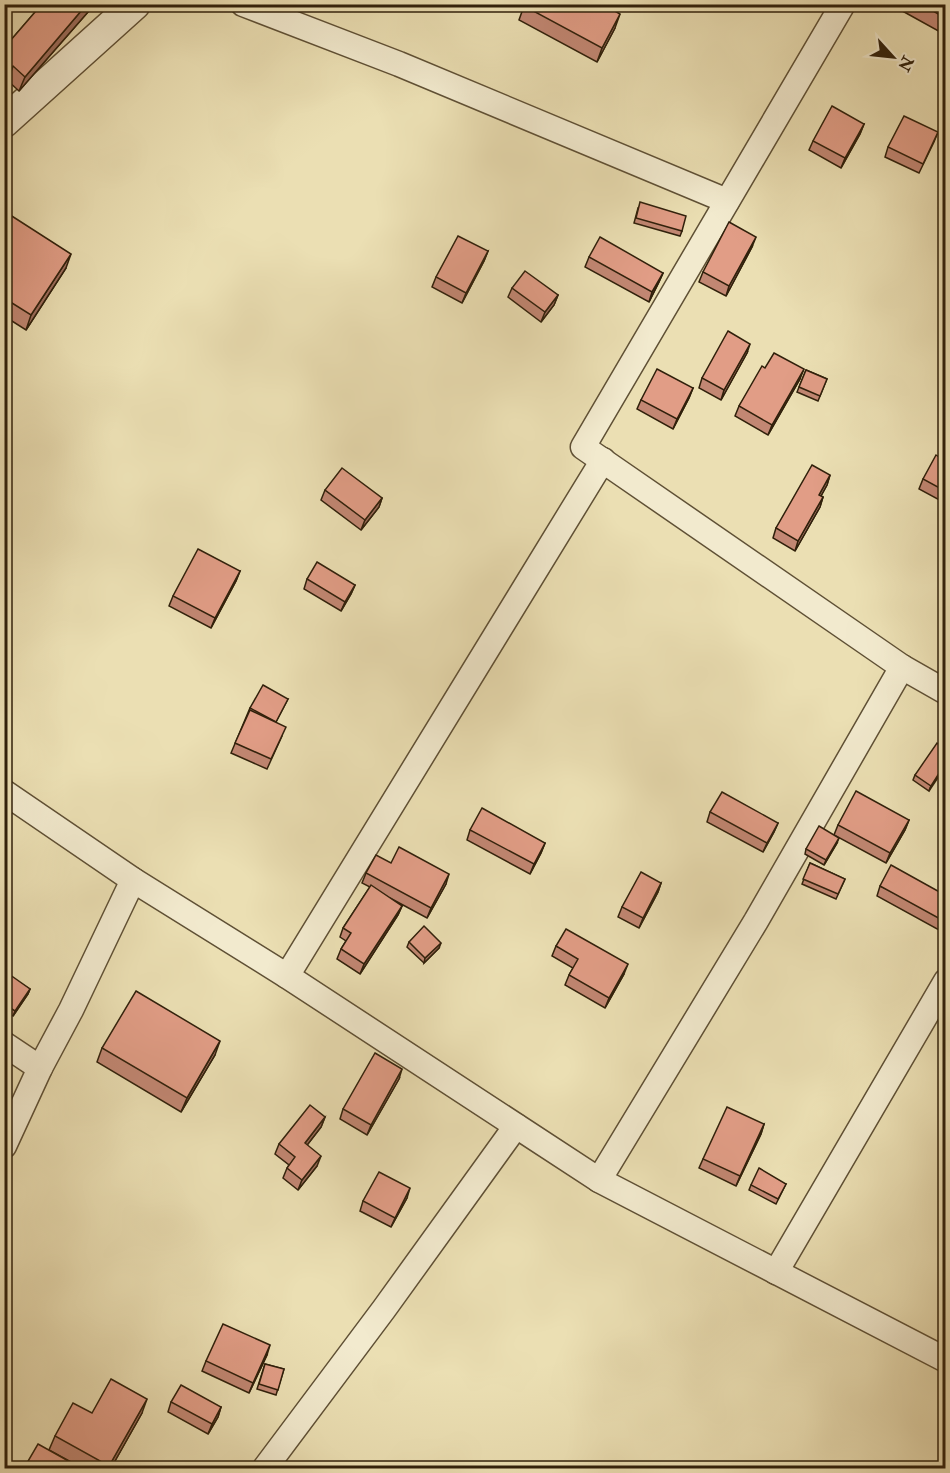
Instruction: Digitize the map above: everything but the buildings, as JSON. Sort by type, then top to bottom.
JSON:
[{"type":"street","points":[[4,122],[135,4]]},
{"type":"street","points":[[243,4],[399,64],[727,201]]},
{"type":"street","points":[[843,4],[583,447],[902,667],[945,692]]},
{"type":"street","points":[[287,976],[603,460]]},
{"type":"street","points":[[599,1180],[756,921],[902,667]]},
{"type":"street","points":[[4,792],[133,880],[287,976],[599,1180],[945,1360]]},
{"type":"street","points":[[4,1146],[133,880]]},
{"type":"street","points":[[776,1272],[945,981]]},
{"type":"street","points":[[4,1044],[40,1068]]},
{"type":"street","points":[[265,1468],[379,1317],[516,1126]]}]
